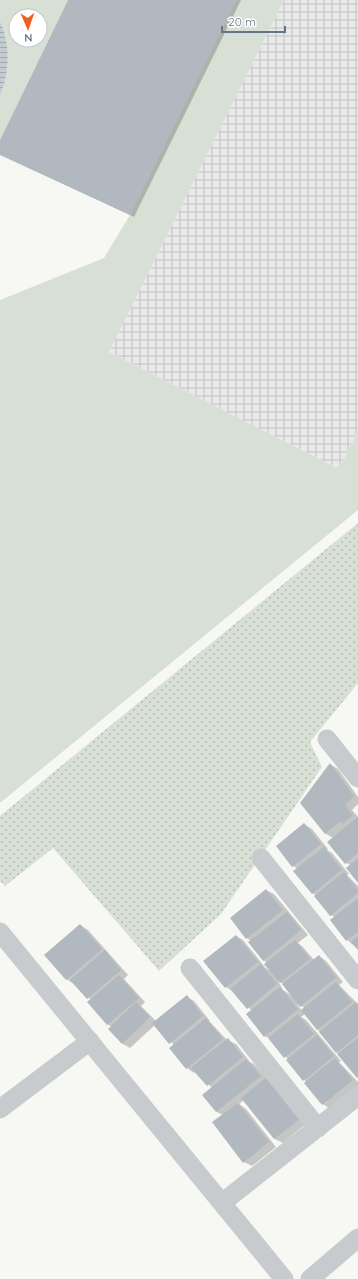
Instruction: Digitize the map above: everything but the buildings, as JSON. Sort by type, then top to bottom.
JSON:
[{"type":"street","points":[[327,739],[358,778]]},
{"type":"street","points":[[261,858],[358,980]]},
{"type":"street","points":[[0,932],[223,1202],[284,1279]]},
{"type":"street","points":[[190,968],[318,1128]]},
{"type":"street","points":[[0,1109],[90,1041]]},
{"type":"street","points":[[223,1202],[318,1128],[355,1103]]},
{"type":"street","points":[[310,1279],[358,1238]]},
{"type":"shaded area","points":[[0,0],[68,0],[48,41],[48,8],[8,8],[8,48],[45,48],[0,140]]},
{"type":"shaded area","points":[[236,0],[284,0],[109,352],[339,469],[358,431],[358,510],[0,803],[0,300],[104,258],[130,215]]},
{"type":"shaded area","points":[[284,0],[358,0],[358,431],[339,469],[109,352]]},
{"type":"shaded area","points":[[0,22],[6,38],[8,58],[6,77],[0,94]]},
{"type":"shaded area","points":[[358,523],[358,683],[310,742],[322,767],[221,914],[159,971],[53,848],[5,886],[0,881],[0,816]]}]
